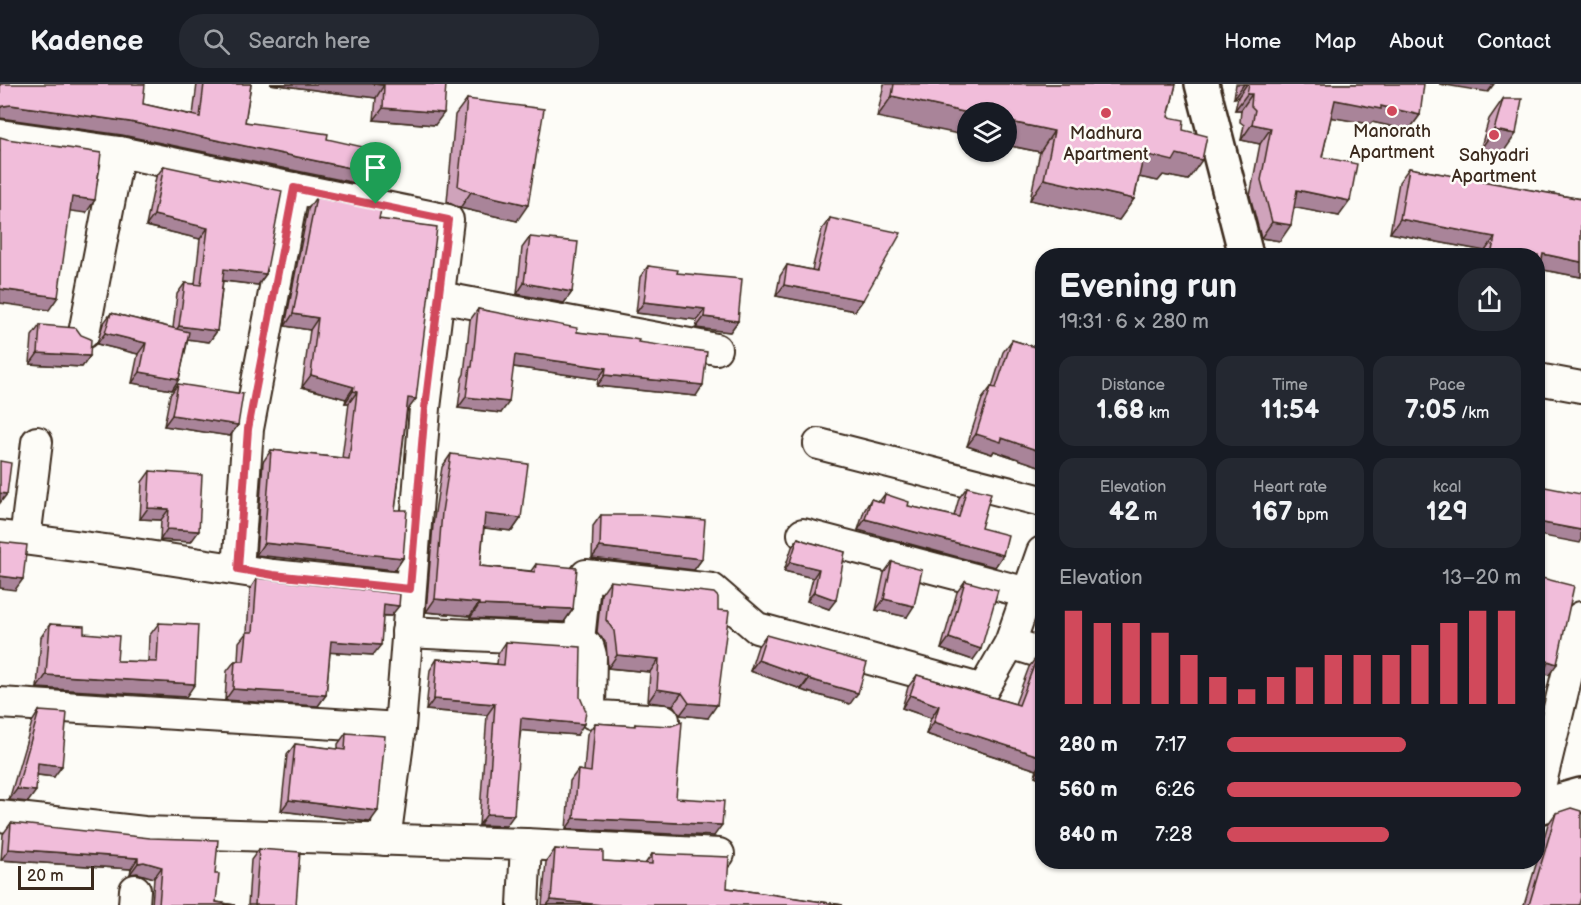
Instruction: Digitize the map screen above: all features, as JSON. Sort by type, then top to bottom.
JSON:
[{"type":"street","points":[[1202,84],[1244,248]]},
{"type":"street","points":[[0,135],[119,152],[448,220],[425,408],[400,728],[385,840]]},
{"type":"street","points":[[84,333],[119,152]]},
{"type":"street","points":[[238,569],[248,429],[294,188]]},
{"type":"street","points":[[439,297],[716,349]]},
{"type":"street","points":[[1545,380],[1581,387]]},
{"type":"street","points":[[37,442],[13,537],[273,575],[410,589]]},
{"type":"street","points":[[819,444],[1035,499]]},
{"type":"street","points":[[803,534],[1028,592]]},
{"type":"street","points":[[579,640],[586,575],[712,589],[757,628],[983,690],[1010,643],[1035,572]]},
{"type":"street","points":[[1545,766],[1581,618]]},
{"type":"street","points":[[407,632],[579,640],[589,648],[591,655],[590,708],[593,714],[664,720]]},
{"type":"street","points":[[1010,643],[1035,651]]},
{"type":"street","points":[[0,703],[400,728]]},
{"type":"street","points":[[1545,805],[1581,795]]},
{"type":"street","points":[[0,816],[144,832],[526,844],[719,854]]},
{"type":"street","points":[[523,905],[526,844]]},
{"type":"building","points":[[0,84],[145,84],[143,104],[200,117],[204,84],[251,84],[245,122],[328,134],[327,139],[394,154],[389,176],[130,122],[11,105],[0,108]]},
{"type":"building","points":[[373,84],[446,84],[444,113],[383,108],[384,85]]},
{"type":"building","points":[[894,84],[1176,84],[1168,117],[1184,120],[1183,130],[1207,136],[1202,160],[1177,154],[1173,161],[1144,154],[1134,199],[1044,179],[1054,131],[1017,123],[1017,102],[957,102],[957,111],[892,96]]},
{"type":"building","points":[[1249,84],[1424,84],[1420,115],[1381,106],[1381,109],[1335,100],[1322,157],[1357,164],[1350,201],[1297,190],[1291,225],[1272,222],[1261,180],[1271,128],[1252,124],[1255,110],[1251,106],[1252,94],[1247,94]]},
{"type":"building","points":[[467,99],[544,109],[528,205],[471,192],[458,186]]},
{"type":"building","points":[[1503,99],[1522,99],[1516,134],[1494,130]]},
{"type":"building","points":[[0,137],[101,153],[95,200],[72,197],[58,297],[0,289]]},
{"type":"building","points":[[164,166],[282,191],[266,274],[224,269],[217,331],[179,326],[185,283],[201,285],[208,228],[154,215]]},
{"type":"building","points":[[1409,168],[1581,199],[1581,262],[1545,254],[1545,248],[1493,248],[1495,237],[1400,219]]},
{"type":"building","points":[[316,197],[381,210],[379,219],[437,227],[416,399],[408,398],[395,510],[407,510],[403,558],[264,543],[271,450],[349,459],[357,392],[353,391],[354,387],[311,375],[318,318],[293,314]]},
{"type":"building","points":[[830,218],[901,233],[863,300],[784,285],[787,265],[817,271]]},
{"type":"building","points":[[530,237],[578,242],[572,292],[524,283]]},
{"type":"building","points":[[648,266],[678,270],[677,273],[742,279],[738,321],[704,317],[705,309],[644,302]]},
{"type":"building","points":[[478,309],[577,328],[577,332],[628,338],[639,340],[638,342],[707,352],[703,385],[605,375],[606,368],[515,355],[509,402],[466,397],[470,367],[472,367]]},
{"type":"building","points":[[111,313],[189,332],[179,379],[140,372],[146,343],[105,333]]},
{"type":"building","points":[[40,325],[76,328],[81,335],[91,339],[90,356],[38,353]]},
{"type":"building","points":[[1012,340],[1035,347],[1035,450],[1002,438],[1001,442],[976,434],[991,387],[996,388]]},
{"type":"building","points":[[178,384],[243,394],[238,425],[172,415]]},
{"type":"building","points":[[451,454],[528,464],[521,518],[485,514],[480,566],[535,572],[536,564],[577,568],[573,609],[479,605],[479,603],[435,599],[442,512]]},
{"type":"building","points":[[0,461],[11,463],[7,494],[0,493]]},
{"type":"building","points":[[150,471],[202,475],[199,531],[167,529],[169,509],[148,508]]},
{"type":"building","points":[[967,487],[991,493],[981,528],[1008,535],[1003,555],[865,519],[871,499],[883,503],[885,494],[909,502],[908,506],[959,517]]},
{"type":"building","points":[[1545,487],[1581,494],[1581,530],[1545,523]]},
{"type":"building","points":[[601,515],[642,515],[705,520],[702,559],[600,547]]},
{"type":"building","points":[[798,538],[845,552],[836,600],[814,592],[819,569],[790,562]]},
{"type":"building","points":[[0,542],[27,545],[23,579],[0,576]]},
{"type":"building","points":[[892,562],[922,570],[914,606],[884,599]]},
{"type":"building","points":[[257,578],[400,594],[399,606],[384,604],[381,645],[331,641],[326,695],[233,689],[235,661],[244,661],[247,632],[253,632]]},
{"type":"building","points":[[1545,579],[1574,586],[1557,664],[1548,661],[1545,671]]},
{"type":"building","points":[[610,581],[714,593],[718,597],[718,610],[729,611],[717,705],[689,703],[682,693],[657,689],[659,659],[617,655],[614,631],[606,620]]},
{"type":"building","points":[[965,581],[998,590],[981,649],[949,638]]},
{"type":"building","points":[[159,623],[198,625],[195,684],[46,675],[50,624],[84,626],[84,633],[119,636],[117,661],[157,662]]},
{"type":"building","points":[[766,635],[867,663],[858,693],[809,679],[758,660]]},
{"type":"building","points":[[506,642],[581,647],[580,697],[586,711],[584,724],[521,718],[514,815],[487,814],[495,704],[434,699],[437,659],[504,665]]},
{"type":"building","points":[[1035,663],[1035,755],[934,722],[939,706],[910,695],[917,675],[1019,705]]},
{"type":"building","points":[[39,711],[67,713],[62,766],[38,763],[36,791],[17,789]]},
{"type":"building","points":[[682,722],[676,798],[724,801],[722,825],[574,818],[578,770],[591,772],[595,723],[671,726]]},
{"type":"building","points":[[346,733],[385,736],[378,811],[289,800],[295,744],[345,750]]},
{"type":"building","points":[[1571,808],[1581,811],[1581,897],[1579,905],[1529,905],[1540,869],[1545,869],[1545,850],[1556,813]]},
{"type":"building","points":[[11,823],[150,838],[218,840],[215,874],[219,874],[216,902],[235,905],[159,905],[162,867],[144,862],[138,863],[138,858],[9,849]]},
{"type":"building","points":[[259,849],[300,852],[296,905],[255,905]]},
{"type":"building","points":[[555,849],[603,851],[603,861],[652,864],[652,854],[729,857],[727,888],[843,905],[603,905],[551,900]]},
{"type":"place","name":"Manorath Apartment","points":[[1392,111]]},
{"type":"place","name":"Madhura Apartment","points":[[1106,113]]},
{"type":"place","name":"Sahyadri Apartment","points":[[1494,135]]},
{"type":"route","points":[[294,188],[376,204],[448,220],[425,408],[410,589],[273,575],[238,569],[248,429],[294,188]]}]
